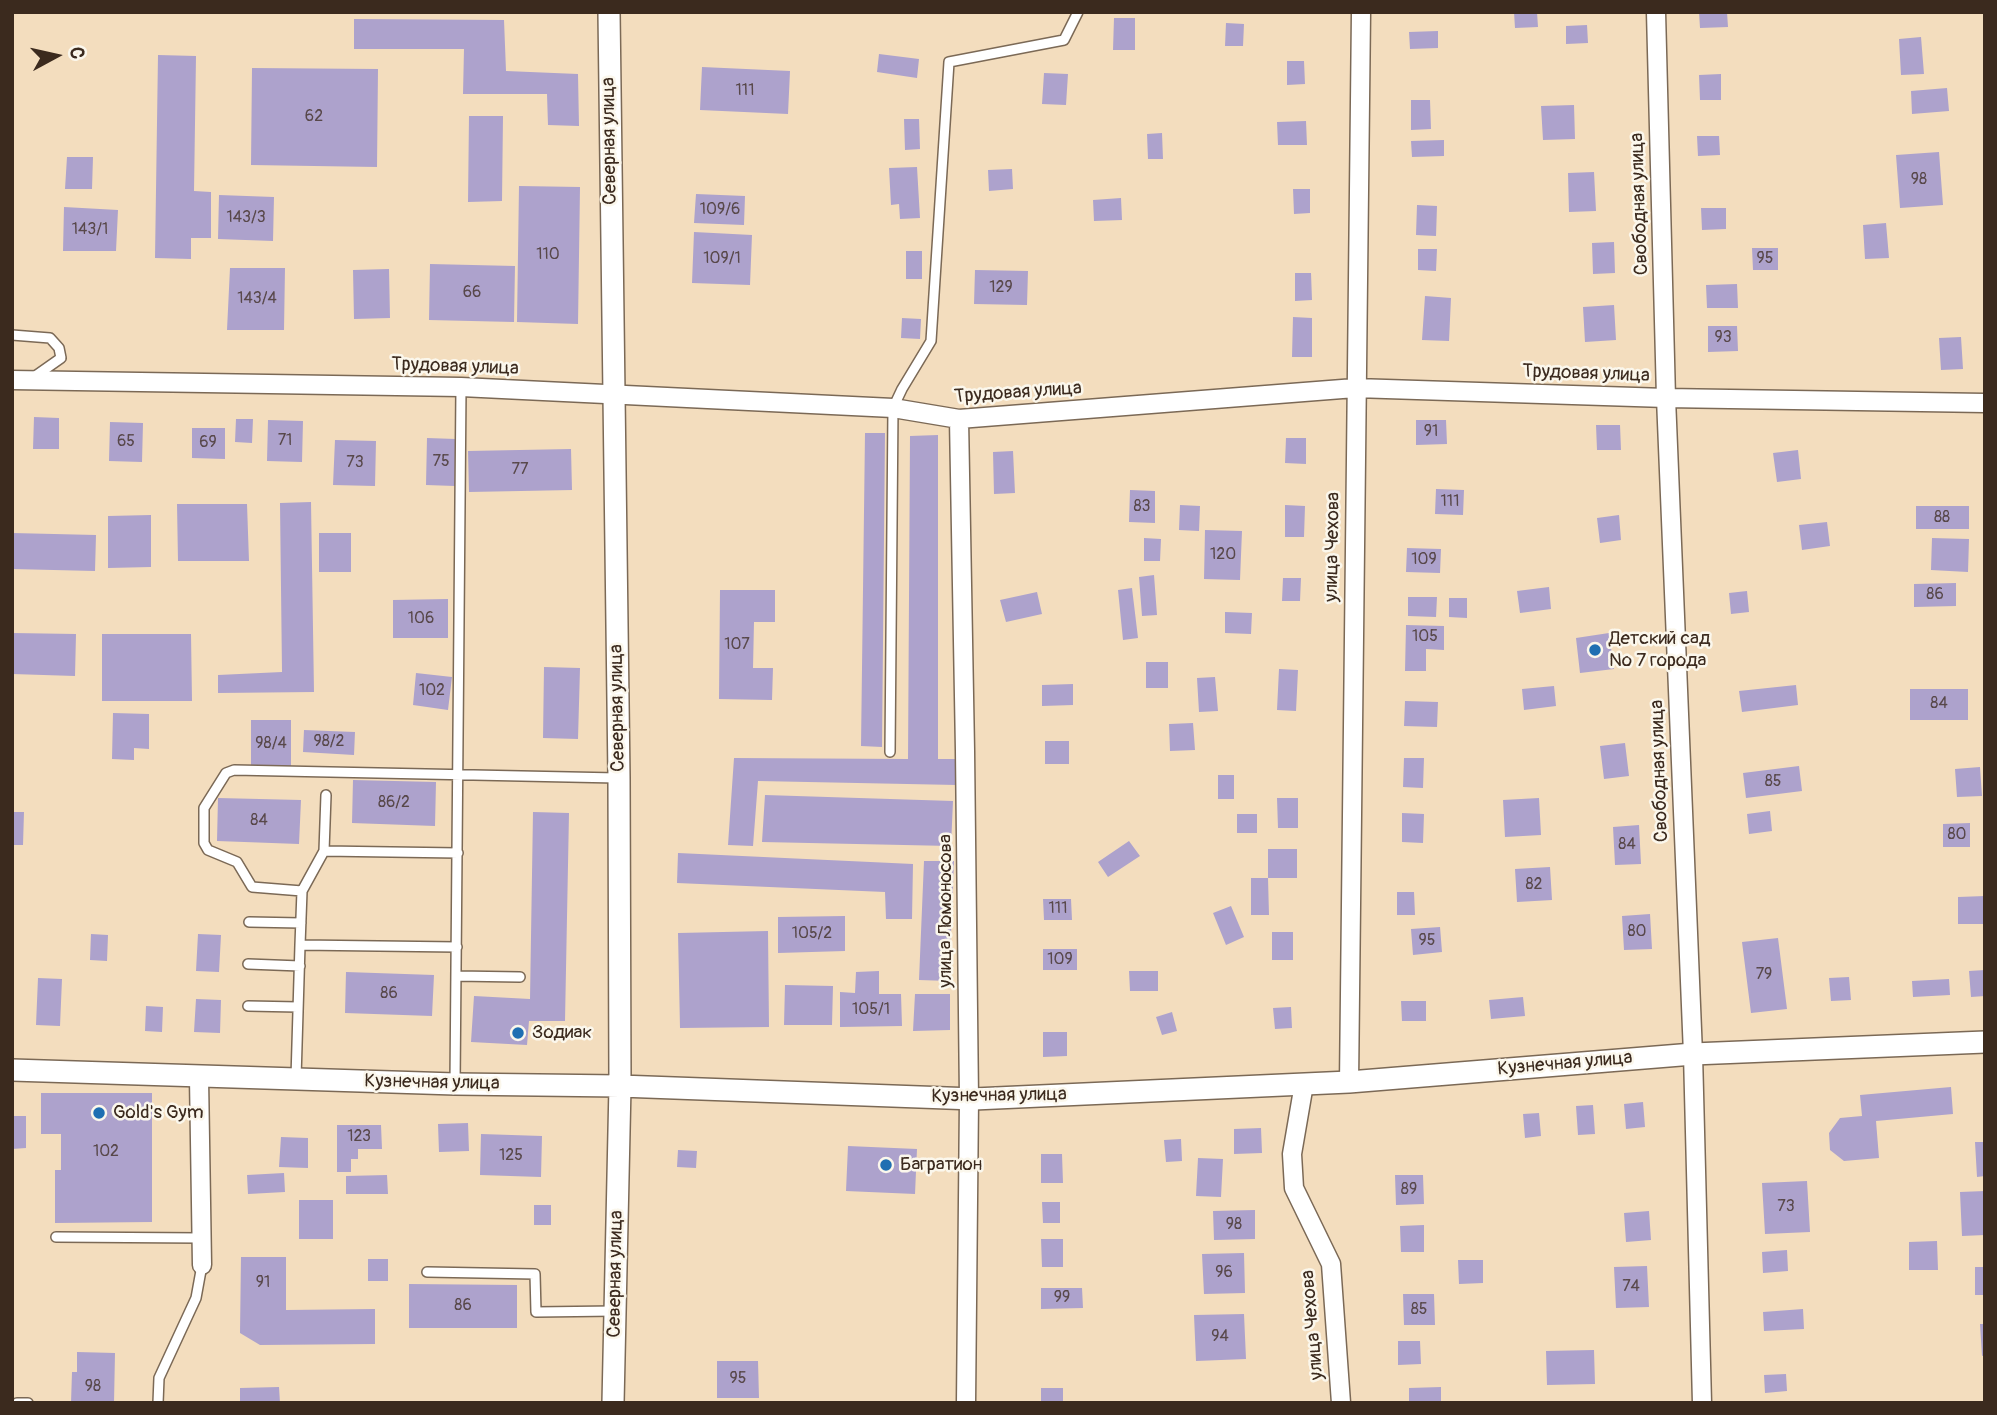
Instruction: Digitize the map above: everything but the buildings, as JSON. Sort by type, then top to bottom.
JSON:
[{"type":"street","name":"Северная улица","points":[[609,12],[619,778],[620,1086],[613,1403]]},
{"type":"street","name":"улица Чехова","points":[[1349,1082],[1360,12]]},
{"type":"street","name":"Свободная улица","points":[[1656,12],[1666,398],[1693,1054],[1702,1403]]},
{"type":"street","name":"Трудовая улица","points":[[21,380],[461,387],[893,408],[959,419],[1355,388],[1666,398],[1985,403]]},
{"type":"street","name":"улица Ломоносова","points":[[959,419],[968,1099],[967,1403]]},
{"type":"street","name":"Кузнечная улица","points":[[12,1070],[199,1078],[620,1086],[968,1099],[1349,1082],[1693,1054],[1985,1042]]},
{"type":"street","points":[[199,1078],[202,1265]]},
{"type":"street","name":"улица Чехова","points":[[1304,1084],[1292,1154],[1294,1188],[1331,1264],[1341,1403]]},
{"type":"lane","points":[[890,752],[893,408],[931,341],[949,62],[1065,40],[1078,12]]},
{"type":"lane","points":[[12,335],[50,338],[59,348],[61,358],[21,380]]},
{"type":"lane","points":[[455,1084],[461,387]]},
{"type":"lane","points":[[302,891],[251,887],[237,862],[208,850],[204,843],[204,808],[226,773],[234,770],[619,778]]},
{"type":"lane","points":[[296,1080],[302,891],[324,851],[326,795]]},
{"type":"lane","points":[[324,851],[458,853]]},
{"type":"lane","points":[[249,922],[301,923]]},
{"type":"lane","points":[[300,945],[457,947]]},
{"type":"lane","points":[[248,964],[300,966]]},
{"type":"lane","points":[[456,975],[520,978]]},
{"type":"lane","points":[[248,1006],[298,1007]]},
{"type":"lane","points":[[56,1237],[201,1238]]},
{"type":"lane","points":[[158,1403],[159,1378],[196,1298],[202,1265]]},
{"type":"lane","points":[[427,1272],[535,1274],[536,1312],[615,1311]]},
{"type":"lane","points":[[17,1403],[28,1403]]},
{"type":"place","name":"Детский сад № 7 города","points":[[1595,650]]},
{"type":"place","name":"Зодиак","points":[[518,1033]]},
{"type":"place","name":"Gold's Gym","points":[[99,1113]]},
{"type":"place","name":"Багратион","points":[[886,1165]]}]
